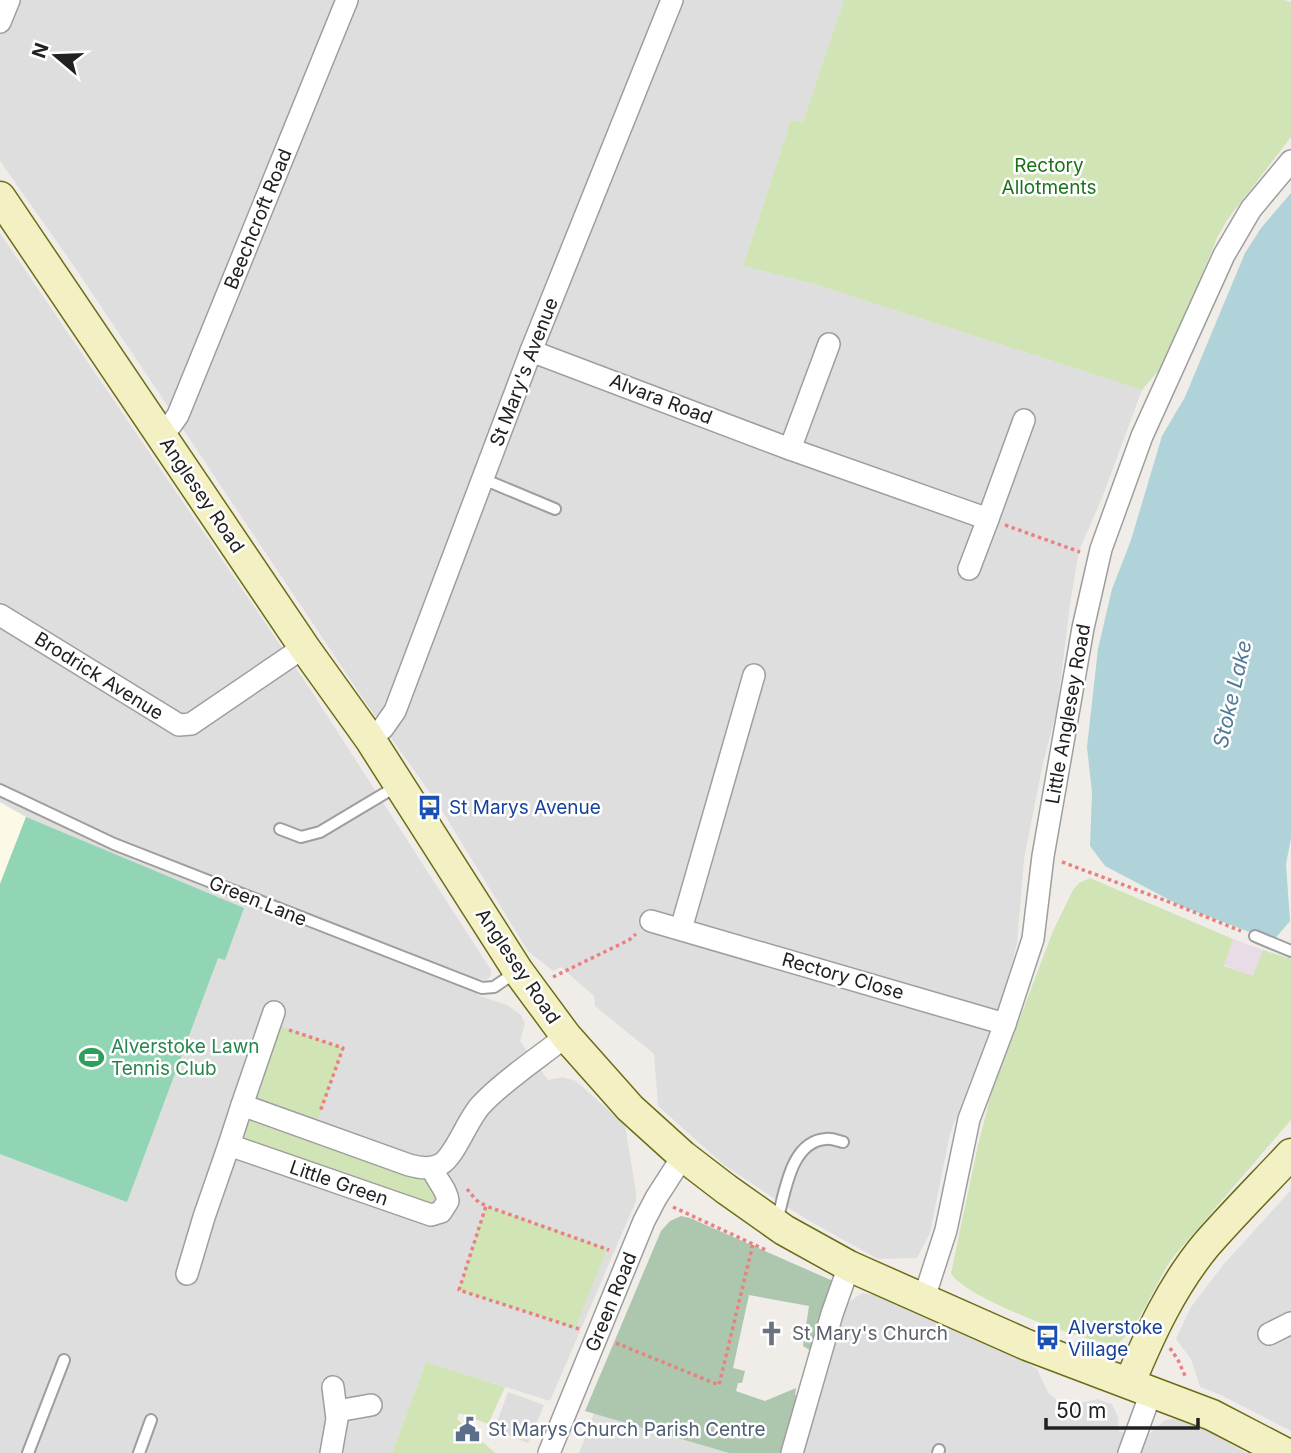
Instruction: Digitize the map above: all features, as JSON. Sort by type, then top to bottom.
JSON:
[{"type":"street","points":[[0,22],[9,0]]},
{"type":"street","name":"Beechcroft Road","points":[[160,432],[171,425],[178,415],[347,0]]},
{"type":"street","name":"St Mary's Avenue","points":[[370,739],[383,728],[395,711],[531,351],[672,0]]},
{"type":"street","name":"Little Anglesey Road","points":[[924,1298],[946,1230],[969,1119],[1033,939],[1044,856],[1083,628],[1098,558],[1142,436],[1224,255],[1256,202],[1291,161]]},
{"type":"street","name":"Anglesey Road","points":[[0,197],[304,647],[370,739],[518,971],[566,1036],[630,1108],[683,1156],[776,1224],[849,1266],[1027,1345],[1212,1415],[1285,1453]]},
{"type":"street","points":[[790,449],[829,344]]},
{"type":"street","name":"Alvara Road","points":[[531,351],[790,449],[988,519]]},
{"type":"street","points":[[969,569],[1024,420]]},
{"type":"street","name":"Brodrick Avenue","points":[[0,615],[179,724],[191,724],[304,647]]},
{"type":"street","points":[[681,929],[754,675]]},
{"type":"street","name":"Rectory Close","points":[[651,921],[1005,1024]]},
{"type":"street","points":[[187,1274],[272,1018]]},
{"type":"street","points":[[432,1168],[442,1164],[450,1155],[468,1121],[483,1102],[566,1036]]},
{"type":"street","name":"Little Green","points":[[229,1145],[431,1214],[440,1212],[448,1201],[447,1193],[432,1168],[410,1165],[242,1105]]},
{"type":"street","points":[[1129,1453],[1152,1331],[1171,1296],[1205,1247],[1291,1154]]},
{"type":"street","name":"Green Road","points":[[549,1453],[629,1257],[656,1198],[683,1156]]},
{"type":"street","points":[[792,1453],[832,1314],[849,1266]]},
{"type":"street","points":[[1269,1334],[1291,1324]]},
{"type":"street","points":[[331,1453],[337,1411],[333,1387]]},
{"type":"street","points":[[337,1411],[372,1405]]},
{"type":"lane","points":[[483,479],[555,509]]},
{"type":"lane","points":[[280,829],[301,837],[320,832],[400,785]]},
{"type":"lane","name":"Green Lane","points":[[0,790],[114,844],[482,988],[494,987],[518,971]]},
{"type":"lane","points":[[1255,936],[1291,951]]},
{"type":"lane","points":[[776,1224],[794,1162],[804,1149],[814,1142],[827,1139],[843,1142]]},
{"type":"lane","points":[[28,1453],[64,1360]]},
{"type":"lane","points":[[139,1453],[152,1420]]},
{"type":"path","points":[[988,519],[1098,558]]},
{"type":"path","points":[[1044,856],[1101,875],[1255,936]]},
{"type":"path","points":[[550,979],[629,940],[651,921]]},
{"type":"path","points":[[272,1018],[343,1048],[314,1130]]},
{"type":"path","points":[[656,1198],[776,1254]]},
{"type":"path","points":[[629,1257],[486,1206],[459,1290],[598,1335],[719,1385],[753,1244]]},
{"type":"path","points":[[1152,1331],[1170,1348],[1185,1372],[1188,1386],[1186,1404]]},
{"type":"shaded area","points":[[0,0],[844,0],[803,123],[791,120],[743,266],[814,284],[1142,390],[1102,498],[1079,551],[1057,710],[1043,763],[1024,859],[1017,943],[1000,1003],[950,1134],[930,1233],[917,1258],[878,1259],[804,1218],[724,1165],[658,1106],[654,1054],[595,1006],[594,996],[561,967],[553,971],[528,951],[436,801],[366,703],[76,269],[0,161]]},
{"type":"shaded area","points":[[0,233],[308,686],[491,970],[491,976],[486,980],[480,979],[477,995],[507,1005],[521,1015],[525,1024],[520,1041],[548,1080],[563,1077],[576,1081],[625,1125],[636,1201],[550,1401],[426,1362],[392,1453],[0,1453]]},
{"type":"shaded area","points":[[0,802],[26,817],[0,884]]},
{"type":"shaded area","points":[[1233,939],[1263,950],[1254,977],[1224,965]]},
{"type":"shaded area","points":[[1291,1190],[1291,1431],[1200,1387],[1191,1359],[1176,1339],[1191,1307],[1224,1264]]},
{"type":"shaded area","points":[[862,1293],[875,1295],[1021,1359],[1037,1369],[1049,1394],[1060,1402],[1073,1405],[1097,1399],[1112,1404],[1118,1417],[1119,1431],[1145,1438],[1165,1420],[1180,1418],[1199,1425],[1246,1453],[801,1453],[845,1305]]},
{"type":"shaded area","points":[[508,1392],[544,1405],[528,1443],[494,1430]]},
{"type":"shaded area","points":[[594,1413],[729,1453],[579,1453]]},
{"type":"green space","name":"Rectory Allotments","points":[[844,0],[1291,2],[1291,137],[1227,220],[1173,345],[1159,370],[1142,390],[814,284],[743,266],[791,120],[803,122]]},
{"type":"green space","name":"Alverstoke Lawn Tennis Club","points":[[26,817],[244,908],[225,960],[218,958],[127,1202],[0,1154],[0,884]]},
{"type":"green space","points":[[1090,878],[1233,939],[1224,966],[1253,976],[1263,950],[1291,959],[1291,1120],[1174,1256],[1132,1329],[1116,1344],[1080,1336],[1027,1318],[977,1294],[960,1283],[951,1273],[991,1094],[1053,931],[1073,890],[1079,883]]},
{"type":"green space","points":[[271,1023],[343,1048],[314,1130],[425,1168],[444,1209],[229,1145]]},
{"type":"green space","points":[[486,1206],[607,1249],[575,1328],[459,1290]]},
{"type":"green space","points":[[681,1216],[833,1281],[813,1352],[803,1346],[809,1306],[749,1295],[733,1368],[745,1371],[742,1383],[738,1383],[736,1391],[765,1401],[796,1388],[795,1395],[799,1396],[782,1453],[729,1453],[585,1411],[661,1231],[670,1221]]},
{"type":"green space","points":[[426,1362],[505,1387],[488,1424],[459,1413],[457,1419],[495,1453],[392,1453]]},
{"type":"water","name":"Stoke Lake","points":[[1291,193],[1291,838],[1286,864],[1290,921],[1273,941],[1181,906],[1105,866],[1090,846],[1092,793],[1087,747],[1098,649],[1112,589],[1131,540],[1162,436],[1185,397],[1245,253],[1261,228]]},
{"type":"place","name":"St Marys Avenue","points":[[429,807]]},
{"type":"place","name":"Alverstoke Lawn Tennis Club","points":[[91,1057]]},
{"type":"place","name":"St Mary's Church","points":[[772,1333]]},
{"type":"place","name":"Alverstoke Village","points":[[1048,1338]]},
{"type":"place","name":"St Marys Church Parish Centre","points":[[468,1429]]}]
